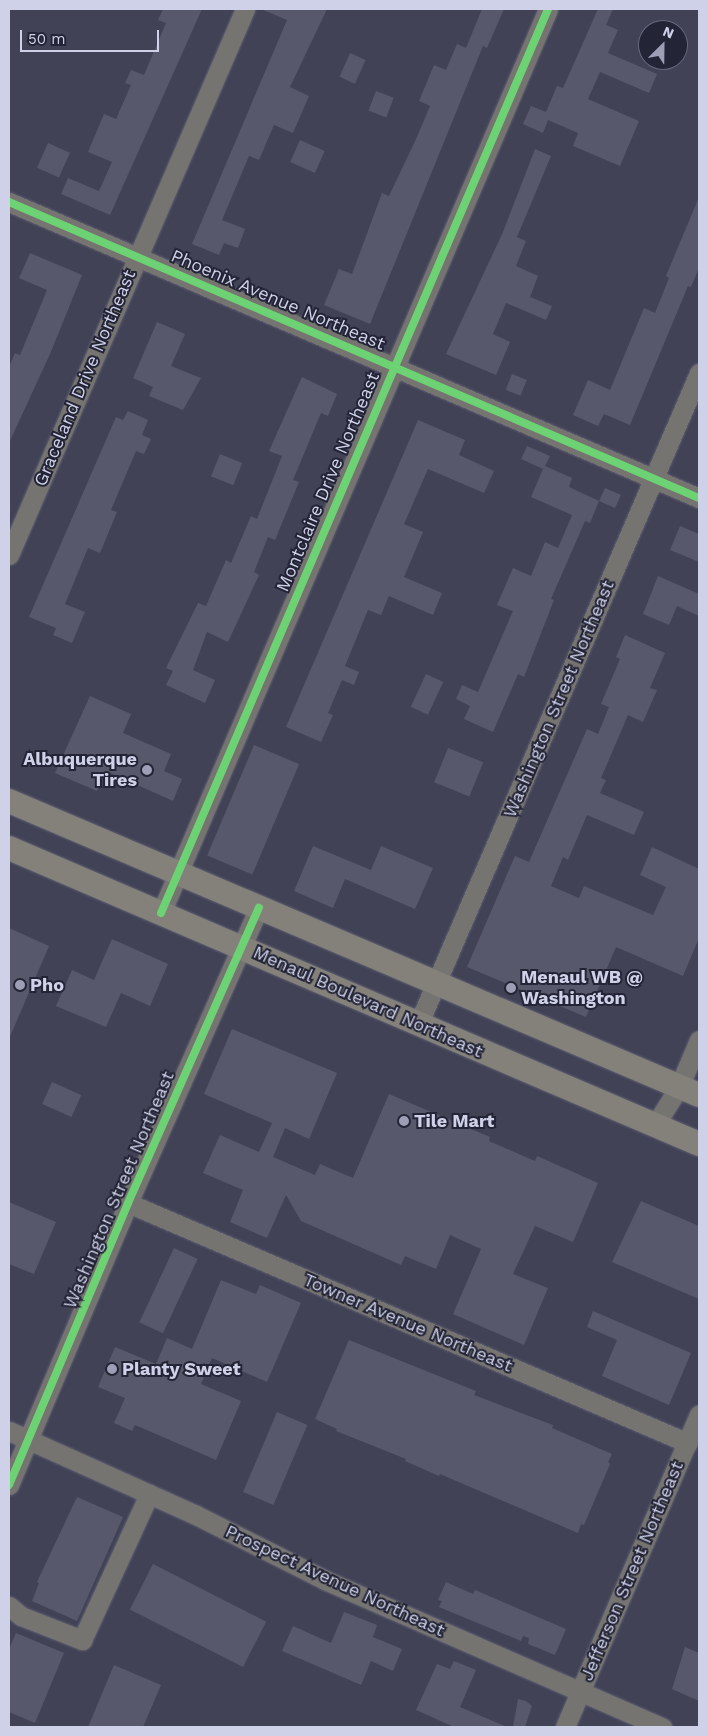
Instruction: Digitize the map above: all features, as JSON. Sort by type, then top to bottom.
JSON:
[{"type":"main road","points":[[9,800],[689,1091]]},
{"type":"main road","name":"Menaul Boulevard Northeast","points":[[9,848],[699,1144]]},
{"type":"street","name":"Graceland Drive Northeast","points":[[9,555],[245,9]]},
{"type":"street","name":"Montclaire Drive Northeast","points":[[160,913],[548,9]]},
{"type":"street","name":"Phoenix Avenue Northeast","points":[[9,202],[394,365],[699,498]]},
{"type":"street","name":"Washington Street Northeast","points":[[418,1025],[699,374]]},
{"type":"street","name":"Washington Street Northeast","points":[[9,1486],[128,1203],[260,908]]},
{"type":"street","points":[[656,1125],[689,1091],[699,1040]]},
{"type":"street","name":"Towner Avenue Northeast","points":[[128,1203],[688,1443]]},
{"type":"street","name":"Jefferson Street Northeast","points":[[565,1727],[699,1415]]},
{"type":"street","name":"Prospect Avenue Northeast","points":[[9,1431],[149,1494],[325,1580],[662,1727]]},
{"type":"street","points":[[9,1606],[21,1616],[82,1640],[149,1494]]},
{"type":"building","points":[[163,9],[202,9],[110,215],[61,194],[68,178],[99,191],[112,162],[88,152],[104,114],[116,119],[131,85],[125,83],[131,70],[144,75],[166,23],[158,20]]},
{"type":"building","points":[[261,9],[327,9],[290,87],[309,96],[293,133],[274,125],[259,160],[249,156],[222,220],[245,229],[238,248],[224,243],[219,255],[192,244],[287,20]]},
{"type":"building","points":[[482,9],[504,9],[487,48],[483,46],[370,324],[324,305],[339,269],[352,274],[382,193],[389,196],[416,139],[430,106],[419,101],[434,65],[446,70],[457,44],[466,48]]},
{"type":"building","points":[[598,9],[613,9],[606,25],[618,30],[608,53],[638,66],[638,70],[648,70],[657,74],[649,93],[600,72],[588,99],[639,121],[620,166],[573,146],[578,133],[548,120],[543,133],[523,124],[531,106],[546,112],[557,86],[563,88]]},
{"type":"building","points":[[350,53],[366,60],[355,84],[339,77]]},
{"type":"building","points":[[376,91],[394,98],[386,117],[368,111]]},
{"type":"building","points":[[300,140],[325,151],[315,173],[290,162]]},
{"type":"building","points":[[48,143],[70,153],[59,177],[37,168]]},
{"type":"building","points":[[535,149],[551,156],[517,237],[526,241],[516,266],[538,276],[530,297],[552,306],[546,320],[506,303],[493,334],[510,342],[496,375],[446,354],[503,232]]},
{"type":"building","points":[[699,197],[699,268],[691,287],[688,286],[630,425],[604,414],[598,426],[573,415],[588,380],[610,390],[644,308],[655,313],[669,278],[666,276]]},
{"type":"building","points":[[30,253],[82,275],[50,354],[9,443],[9,367],[15,353],[20,355],[47,290],[19,278]]},
{"type":"building","points":[[157,322],[185,334],[171,366],[201,378],[183,410],[149,396],[153,387],[133,378]]},
{"type":"building","points":[[512,374],[527,380],[520,396],[506,390]]},
{"type":"building","points":[[302,377],[337,394],[328,416],[321,413],[293,480],[299,482],[275,540],[268,537],[254,572],[259,575],[228,642],[207,632],[193,670],[215,680],[205,703],[166,685],[173,671],[166,668],[198,603],[206,606],[226,560],[231,563],[251,516],[257,519],[282,456],[269,451]]},
{"type":"building","points":[[128,411],[148,420],[142,435],[151,439],[144,454],[136,451],[111,510],[117,512],[100,553],[88,548],[65,604],[85,612],[72,643],[53,635],[56,628],[29,617],[116,417],[123,420]]},
{"type":"building","points":[[418,420],[465,440],[459,455],[494,471],[484,493],[428,469],[404,524],[423,532],[404,577],[442,593],[433,615],[389,596],[381,615],[368,610],[345,666],[359,672],[354,685],[342,680],[328,713],[333,715],[321,742],[286,727]]},
{"type":"building","points":[[527,446],[550,456],[545,466],[572,478],[569,487],[599,501],[590,523],[585,521],[551,599],[554,600],[524,677],[518,674],[493,732],[464,719],[470,706],[456,699],[462,685],[478,692],[513,611],[497,605],[513,568],[531,576],[545,542],[558,548],[572,515],[531,497],[543,469],[521,459]]},
{"type":"building","points":[[220,454],[242,463],[233,485],[211,476]]},
{"type":"building","points":[[605,488],[621,495],[615,508],[599,501]]},
{"type":"building","points":[[680,526],[699,534],[699,562],[670,550]]},
{"type":"building","points":[[658,576],[699,594],[699,616],[677,606],[669,625],[643,614]]},
{"type":"building","points":[[625,635],[665,653],[650,688],[657,690],[643,722],[628,715],[601,778],[606,780],[600,793],[644,812],[634,835],[587,815],[568,860],[563,857],[551,886],[579,898],[584,886],[653,915],[666,887],[640,875],[652,847],[699,869],[699,938],[683,976],[616,947],[586,1017],[467,967],[515,856],[529,862],[587,729],[598,734],[609,707],[601,704],[620,659],[616,657]]},
{"type":"building","points":[[426,674],[443,682],[428,715],[411,707]]},
{"type":"building","points":[[90,696],[131,714],[123,733],[171,754],[164,771],[182,779],[173,801],[106,771],[97,791],[55,773]]},
{"type":"building","points":[[254,745],[299,764],[252,875],[207,855]]},
{"type":"building","points":[[448,748],[483,762],[469,797],[434,782]]},
{"type":"building","points":[[313,846],[371,870],[381,846],[433,868],[415,909],[345,879],[333,908],[294,891]]},
{"type":"building","name":"Pho","points":[[9,928],[49,946],[9,1039]]},
{"type":"building","points":[[112,939],[168,964],[150,1006],[121,993],[106,1027],[56,1006],[72,970],[94,980]]},
{"type":"building","points":[[232,1029],[337,1073],[309,1139],[285,1128],[273,1157],[315,1175],[320,1164],[353,1178],[389,1094],[490,1137],[489,1141],[535,1161],[537,1156],[598,1183],[573,1242],[535,1226],[513,1274],[548,1288],[524,1345],[453,1314],[481,1249],[450,1235],[436,1269],[405,1256],[401,1265],[301,1221],[286,1195],[267,1238],[230,1222],[243,1190],[203,1173],[220,1135],[259,1152],[272,1123],[204,1094]]},
{"type":"building","points":[[52,1082],[81,1095],[71,1117],[42,1104]]},
{"type":"building","points":[[641,1201],[699,1226],[699,1299],[612,1262]]},
{"type":"building","points":[[9,1202],[56,1222],[34,1274],[9,1264]]},
{"type":"building","points":[[174,1248],[198,1259],[163,1333],[139,1322]]},
{"type":"building","points":[[221,1280],[256,1294],[260,1285],[301,1303],[267,1382],[212,1358],[201,1384],[241,1401],[216,1460],[135,1425],[132,1431],[114,1423],[125,1398],[98,1387],[115,1347],[156,1364],[167,1338],[192,1349]]},
{"type":"building","points":[[593,1311],[691,1353],[669,1405],[602,1376],[617,1340],[587,1327]]},
{"type":"building","points":[[349,1340],[476,1391],[474,1395],[553,1425],[552,1428],[612,1454],[608,1462],[610,1464],[584,1525],[581,1524],[578,1533],[440,1474],[439,1476],[405,1461],[406,1459],[336,1431],[337,1429],[315,1419]]},
{"type":"building","points":[[277,1412],[307,1425],[273,1505],[243,1492]]},
{"type":"building","points":[[77,1497],[123,1517],[77,1621],[32,1601],[39,1583],[37,1582]]},
{"type":"building","points":[[153,1564],[266,1622],[243,1667],[130,1609]]},
{"type":"building","points":[[446,1582],[473,1594],[475,1590],[566,1629],[555,1655],[528,1644],[529,1638],[523,1636],[521,1641],[439,1607],[442,1601],[438,1600]]},
{"type":"building","points":[[344,1612],[377,1625],[373,1637],[402,1649],[393,1671],[371,1661],[361,1685],[282,1651],[293,1626],[331,1643]]},
{"type":"building","points":[[16,1633],[64,1653],[35,1723],[9,1712],[9,1649]]},
{"type":"building","points":[[685,1647],[699,1653],[699,1701],[672,1689]]},
{"type":"building","points":[[454,1661],[476,1670],[460,1707],[507,1727],[454,1727],[416,1710],[437,1664],[450,1669]]},
{"type":"building","points":[[114,1665],[161,1685],[143,1727],[88,1727]]},
{"type":"building","points":[[518,1699],[526,1701],[532,1706],[525,1727],[513,1727]]},
{"type":"cycle path","points":[[161,913],[548,9]]},
{"type":"cycle path","points":[[9,202],[699,498]]},
{"type":"cycle path","points":[[9,1485],[128,1203],[259,908]]},
{"type":"place","name":"Albuquerque Tires","points":[[147,770]]},
{"type":"place","name":"Pho","points":[[20,985]]},
{"type":"place","name":"Menaul WB @ Washington","points":[[511,988]]},
{"type":"place","name":"Tile Mart","points":[[404,1121]]},
{"type":"place","name":"Planty Sweet","points":[[112,1369]]}]
